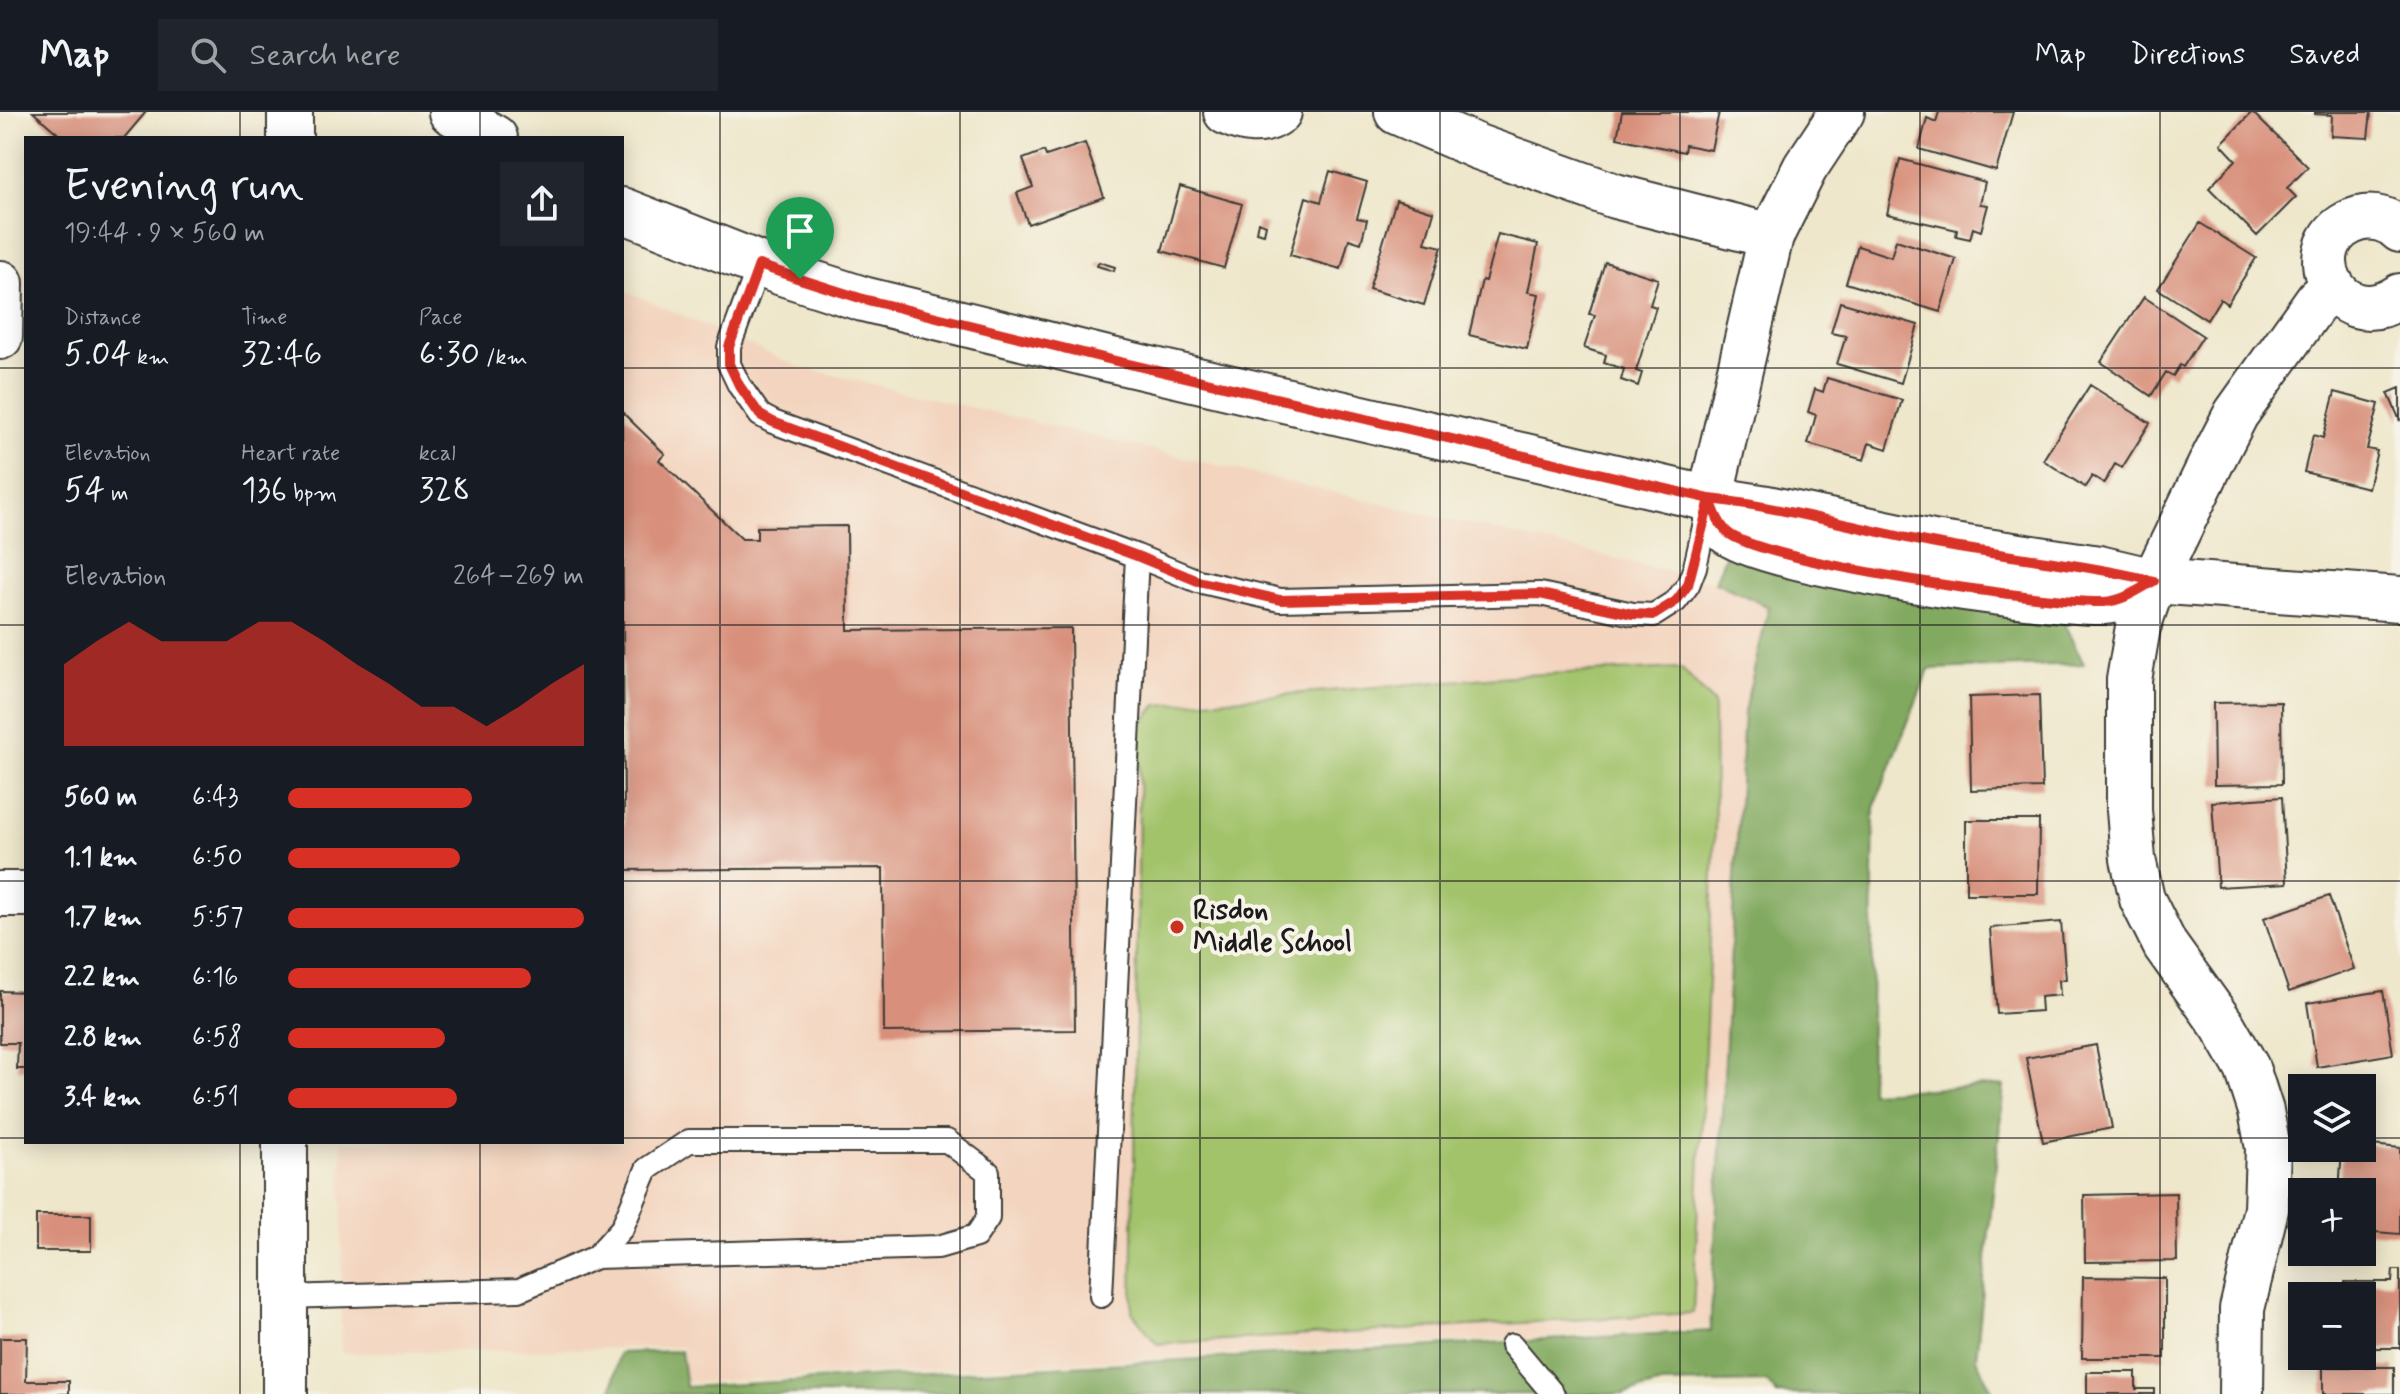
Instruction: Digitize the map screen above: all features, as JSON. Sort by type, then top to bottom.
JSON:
[{"type":"street","points":[[290,112],[290,136]]},
{"type":"street","points":[[451,112],[492,136]]},
{"type":"street","points":[[1226,112],[1242,120],[1257,121],[1279,112]]},
{"type":"street","points":[[1397,112],[1478,147],[1615,196],[1771,236]]},
{"type":"street","points":[[1710,499],[1771,236],[1805,168],[1842,112]]},
{"type":"street","points":[[624,211],[759,265],[863,299],[1131,365],[1710,499],[1933,543],[2099,568],[2154,581],[2400,599]]},
{"type":"street","points":[[2400,230],[2381,218],[2365,217],[2350,222],[2337,231],[2328,244],[2324,259],[2326,275],[2333,289],[2344,300],[2359,307],[2374,307],[2400,296]]},
{"type":"street","points":[[0,337],[1,283]]},
{"type":"street","points":[[2241,1394],[2242,1309],[2266,1209],[2268,1148],[2261,1111],[2247,1068],[2223,1026],[2165,945],[2142,899],[2133,859],[2129,810],[2129,680],[2138,627],[2154,581],[2236,414],[2318,299],[2333,289]]},
{"type":"street","points":[[0,894],[24,894]]},
{"type":"street","points":[[285,1144],[285,1394]]},
{"type":"lane","points":[[759,265],[729,347],[729,364],[760,415],[1198,581],[1280,600],[1540,594],[1633,614],[1654,615],[1676,601],[1688,585],[1710,499]]},
{"type":"lane","points":[[1101,1296],[1137,556]]},
{"type":"lane","points":[[285,1297],[519,1290],[596,1257],[938,1247],[976,1236],[988,1218],[988,1172],[947,1141],[689,1141],[647,1169],[622,1228],[596,1257]]},
{"type":"lane","points":[[1512,1345],[1553,1394]]},
{"type":"shaded area","name":"Risdon Middle School","points":[[624,290],[799,367],[1715,582],[1769,607],[1744,712],[1708,1328],[686,1383],[683,1347],[341,1353],[342,1144],[624,1144]]},
{"type":"green space","points":[[1734,532],[2048,592],[2084,664],[1929,669],[1874,808],[1870,1092],[2004,1085],[1976,1359],[1994,1394],[1777,1394],[1767,1382],[1662,1384],[1624,1394],[611,1394],[619,1353],[681,1351],[686,1387],[1710,1331],[1744,712],[1769,607],[1715,582]]},
{"type":"green space","points":[[1681,668],[1714,704],[1715,828],[1693,1313],[1157,1344],[1132,1312],[1140,725],[1157,705],[1524,675]]},
{"type":"building","points":[[33,112],[146,112],[126,136],[61,136]]},
{"type":"building","points":[[1622,112],[1719,112],[1711,150],[1685,145],[1684,152],[1617,138]]},
{"type":"building","points":[[1939,112],[2013,112],[1996,171],[1919,149],[1927,118],[1936,122]]},
{"type":"building","points":[[2252,112],[2308,167],[2287,188],[2296,197],[2257,236],[2209,188],[2236,160],[2221,144]]},
{"type":"building","points":[[2315,112],[2371,112],[2368,138],[2331,136],[2332,115]]},
{"type":"building","points":[[1085,143],[1104,197],[1028,224],[1017,193],[1033,187],[1023,159],[1044,151],[1046,156]]},
{"type":"building","points":[[1900,159],[1985,182],[1980,204],[1988,205],[1981,231],[1973,228],[1970,239],[1956,236],[1957,230],[1887,214]]},
{"type":"building","points":[[1330,171],[1367,182],[1357,218],[1367,220],[1361,243],[1349,239],[1341,269],[1290,255],[1306,197],[1321,202]]},
{"type":"building","points":[[1180,186],[1242,204],[1224,268],[1162,251]]},
{"type":"building","points":[[1396,200],[1434,212],[1425,243],[1442,247],[1424,305],[1369,289]]},
{"type":"building","points":[[1258,222],[1266,225],[1264,234],[1256,232]]},
{"type":"building","points":[[2200,223],[2256,258],[2227,304],[2220,299],[2207,320],[2158,289]]},
{"type":"building","points":[[1498,234],[1538,244],[1528,292],[1539,294],[1527,349],[1469,335],[1482,280],[1485,281]]},
{"type":"building","points":[[1896,240],[1956,259],[1940,312],[1846,283],[1858,246],[1891,257]]},
{"type":"building","points":[[1099,262],[1115,267],[1114,271],[1097,266]]},
{"type":"building","points":[[1605,262],[1658,279],[1650,305],[1656,307],[1636,371],[1642,373],[1638,386],[1621,380],[1624,369],[1604,363],[1606,355],[1584,348],[1595,315],[1589,314]]},
{"type":"building","points":[[2144,297],[2203,336],[2183,367],[2180,365],[2173,376],[2166,372],[2151,396],[2101,362]]},
{"type":"building","points":[[1840,302],[1918,325],[1901,383],[1837,364],[1846,336],[1831,333]]},
{"type":"building","points":[[1827,378],[1902,400],[1887,449],[1869,443],[1864,460],[1808,444],[1816,415],[1808,412],[1815,389],[1823,392]]},
{"type":"building","points":[[2090,385],[2150,423],[2122,468],[2115,464],[2104,483],[2092,476],[2085,487],[2043,460]]},
{"type":"building","points":[[2400,388],[2400,421],[2388,393]]},
{"type":"building","points":[[2335,392],[2379,404],[2367,449],[2377,451],[2368,488],[2304,472],[2313,435],[2323,438]]},
{"type":"building","points":[[624,414],[665,454],[659,460],[742,539],[757,539],[757,527],[847,526],[848,630],[1071,628],[1075,1030],[884,1032],[883,868],[624,870]]},
{"type":"building","points":[[2039,695],[2042,788],[1971,790],[1969,697]]},
{"type":"building","points":[[2281,702],[2282,784],[2214,785],[2213,703]]},
{"type":"building","points":[[2282,797],[2287,883],[2218,887],[2212,802]]},
{"type":"building","points":[[1966,820],[2039,820],[2038,894],[1966,894]]},
{"type":"building","points":[[2329,896],[2354,969],[2289,992],[2264,918]]},
{"type":"building","points":[[2061,922],[2066,979],[2059,980],[2060,995],[2040,997],[2041,1011],[1997,1014],[1990,928]]},
{"type":"building","points":[[0,991],[24,992],[24,1069],[17,1069],[18,1043],[0,1043]]},
{"type":"building","points":[[2383,991],[2393,1054],[2317,1067],[2307,1003]]},
{"type":"building","points":[[2096,1045],[2112,1128],[2043,1142],[2026,1058]]},
{"type":"building","points":[[2376,1145],[2400,1148],[2400,1234],[2376,1232],[2376,1178],[2340,1178],[2341,1162],[2376,1162]]},
{"type":"building","points":[[2176,1193],[2177,1261],[2085,1262],[2084,1195]]},
{"type":"building","points":[[36,1215],[91,1215],[91,1251],[36,1251]]},
{"type":"building","points":[[2393,1270],[2400,1270],[2400,1348],[2376,1348],[2376,1282],[2392,1282]]},
{"type":"building","points":[[2083,1277],[2165,1278],[2165,1358],[2082,1358]]},
{"type":"building","points":[[0,1338],[27,1338],[26,1381],[69,1381],[69,1394],[0,1394]]},
{"type":"building","points":[[2394,1367],[2394,1394],[2323,1394],[2323,1370]]},
{"type":"building","points":[[2087,1372],[2136,1372],[2136,1389],[2154,1389],[2154,1394],[2087,1394]]},
{"type":"place","name":"Risdon Middle School","points":[[1177,927]]},
{"type":"route","points":[[800,279],[759,265],[729,347],[729,364],[760,415],[1198,581],[1280,600],[1540,594],[1633,614],[1654,615],[1676,601],[1688,585],[1710,499],[1738,502],[1933,543],[2099,568],[2154,581],[2126,598],[2106,602],[2054,599],[1916,580],[1755,547],[1728,533],[1710,499],[1116,361],[863,299],[800,279]]}]
